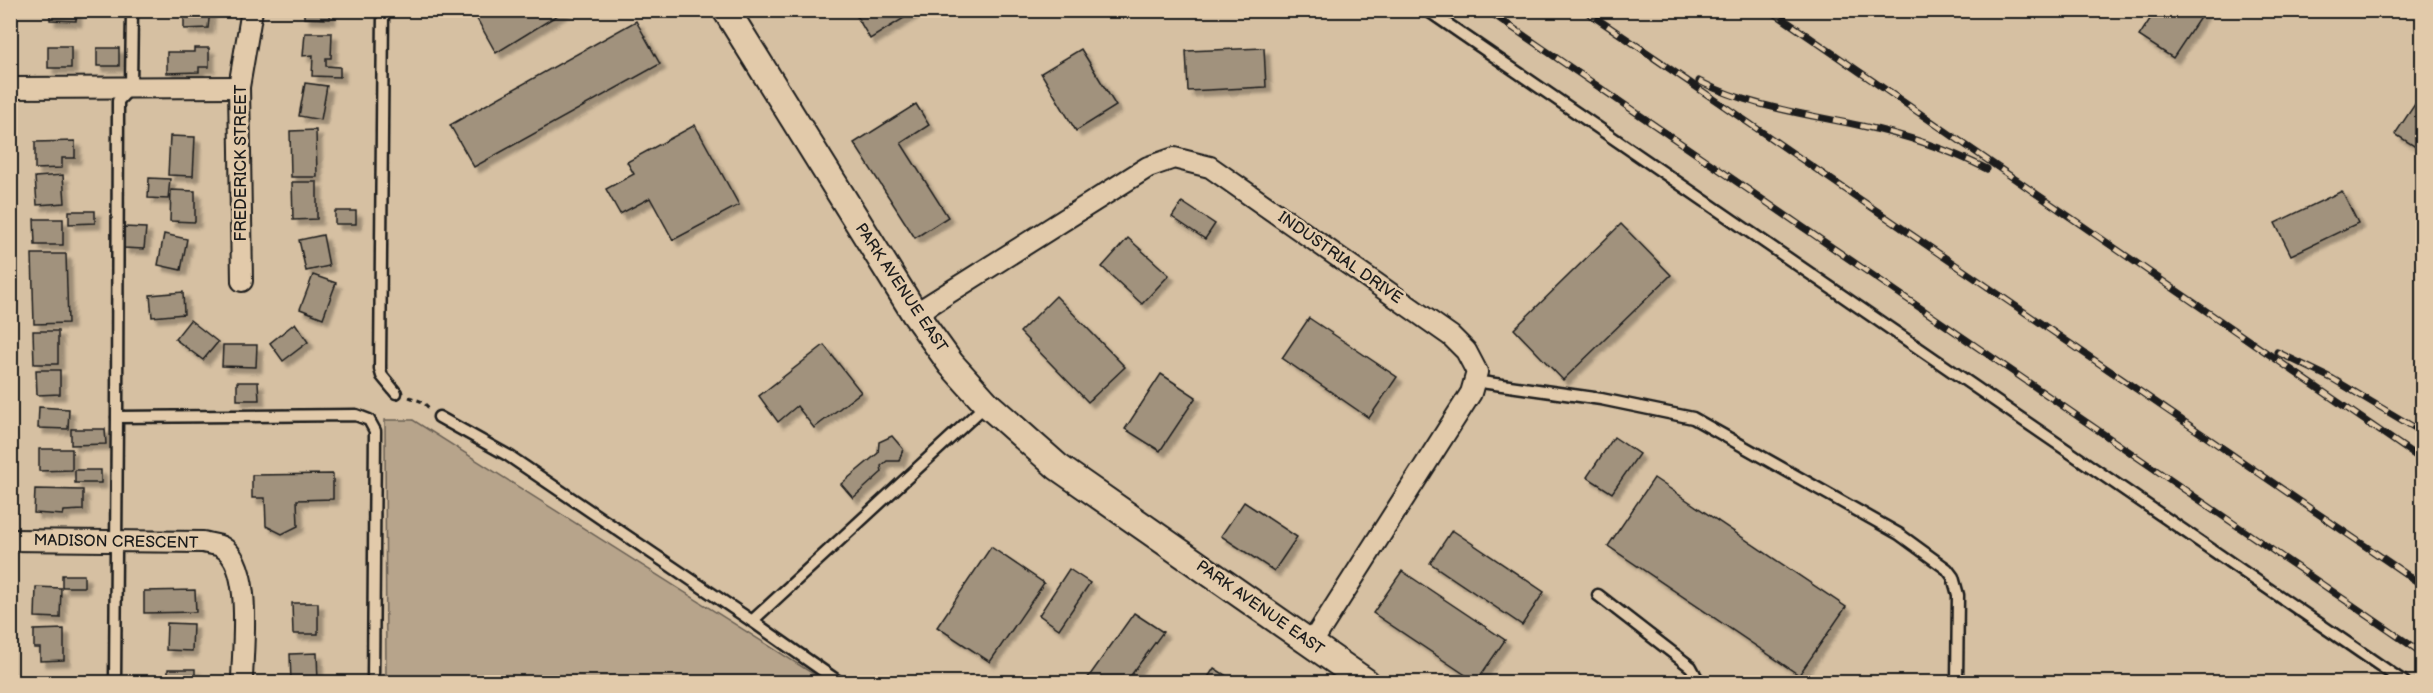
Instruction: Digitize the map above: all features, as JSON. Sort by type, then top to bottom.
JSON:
[{"type":"street","name":"FREDERICK STREET","points":[[242,281],[239,87],[252,10]]},
{"type":"street","name":"PARK AVENUE EAST","points":[[726,10],[915,314],[951,364],[987,404],[1058,467],[1366,682]]},
{"type":"street","points":[[10,88],[239,87]]},
{"type":"street","name":"INDUSTRIAL DRIVE","points":[[915,314],[1148,167],[1174,158],[1210,167],[1451,336],[1466,351],[1477,372],[1474,381]]},
{"type":"street","points":[[1311,644],[1471,393],[1474,381]]},
{"type":"street","name":"MADISON CRESCENT","points":[[10,540],[204,542],[222,546],[237,562],[243,580],[242,682]]},
{"type":"lane","points":[[115,682],[118,101],[130,87],[132,10]]},
{"type":"lane","points":[[383,10],[380,369],[382,376],[396,393]]},
{"type":"lane","points":[[1427,10],[2404,682]]},
{"type":"lane","points":[[1474,381],[1601,399],[1693,418],[1899,534],[1947,569],[1953,578],[1959,595],[1957,682]]},
{"type":"lane","points":[[752,621],[987,404]]},
{"type":"lane","points":[[117,417],[356,415],[369,420],[375,431],[373,682]]},
{"type":"lane","points":[[439,417],[509,456],[839,682]]},
{"type":"lane","points":[[1598,595],[1691,667],[1699,682]]},
{"type":"shaded area","points":[[385,420],[413,420],[826,682],[386,682]]},
{"type":"building","points":[[50,10],[76,10],[76,21],[50,20]]},
{"type":"building","points":[[184,10],[210,10],[208,28],[184,29]]},
{"type":"building","points":[[304,10],[330,10],[330,19],[304,18]]},
{"type":"building","points":[[472,10],[566,10],[496,53]]},
{"type":"building","points":[[853,10],[917,10],[870,39]]},
{"type":"building","points":[[2156,10],[2205,10],[2173,58],[2139,36]]},
{"type":"building","points":[[636,21],[660,64],[474,167],[450,125]]},
{"type":"building","points":[[305,33],[332,33],[331,58],[326,58],[326,66],[340,67],[340,77],[312,76],[313,55],[303,56]]},
{"type":"building","points":[[48,46],[71,46],[71,68],[48,68]]},
{"type":"building","points":[[97,48],[119,48],[119,66],[97,66]]},
{"type":"building","points":[[194,48],[209,48],[209,67],[199,67],[199,72],[167,73],[167,52],[194,52]]},
{"type":"building","points":[[1264,48],[1266,87],[1188,91],[1186,51]]},
{"type":"building","points":[[1081,49],[1116,106],[1076,131],[1041,73]]},
{"type":"building","points":[[305,83],[327,86],[321,120],[299,116]]},
{"type":"building","points":[[2417,101],[2422,105],[2422,151],[2395,134]]},
{"type":"building","points":[[916,104],[929,125],[901,143],[948,217],[915,238],[854,143]]},
{"type":"building","points":[[695,125],[739,205],[673,240],[650,198],[620,214],[606,189],[634,174],[627,162]]},
{"type":"building","points":[[316,130],[317,177],[291,177],[290,131]]},
{"type":"building","points":[[170,136],[195,137],[193,176],[168,175]]},
{"type":"building","points":[[75,141],[75,158],[62,158],[62,168],[35,169],[35,142]]},
{"type":"building","points":[[63,175],[65,203],[37,205],[35,177]]},
{"type":"building","points":[[149,178],[170,179],[168,199],[148,198]]},
{"type":"building","points":[[292,182],[317,182],[317,219],[293,220]]},
{"type":"building","points":[[171,190],[195,191],[195,222],[170,221]]},
{"type":"building","points":[[2342,191],[2358,223],[2291,255],[2275,223]]},
{"type":"building","points":[[1182,202],[1215,224],[1205,239],[1172,217]]},
{"type":"building","points":[[69,211],[95,211],[95,223],[69,224]]},
{"type":"building","points":[[335,211],[356,211],[356,224],[335,224]]},
{"type":"building","points":[[34,219],[63,219],[63,245],[35,245]]},
{"type":"building","points":[[1621,224],[1671,275],[1563,380],[1514,329]]},
{"type":"building","points":[[124,227],[146,228],[144,249],[123,248]]},
{"type":"building","points":[[164,234],[187,239],[181,270],[158,265]]},
{"type":"building","points":[[323,235],[329,266],[306,271],[299,240]]},
{"type":"building","points":[[1128,238],[1169,275],[1142,304],[1102,267]]},
{"type":"building","points":[[32,254],[66,254],[68,323],[34,324]]},
{"type":"building","points":[[313,275],[336,283],[323,318],[300,309]]},
{"type":"building","points":[[183,292],[184,314],[152,317],[150,295]]},
{"type":"building","points":[[1056,296],[1125,367],[1088,402],[1020,332]]},
{"type":"building","points":[[1309,318],[1397,377],[1369,418],[1282,358]]},
{"type":"building","points":[[190,320],[218,342],[203,360],[175,339]]},
{"type":"building","points":[[295,323],[308,342],[283,361],[270,343]]},
{"type":"building","points":[[33,331],[58,331],[58,364],[34,364]]},
{"type":"building","points":[[223,345],[257,345],[256,367],[222,366]]},
{"type":"building","points":[[824,345],[861,392],[814,428],[797,406],[778,422],[759,396]]},
{"type":"building","points":[[36,370],[60,370],[60,394],[37,395]]},
{"type":"building","points":[[1161,374],[1196,397],[1160,451],[1125,429]]},
{"type":"building","points":[[237,382],[258,382],[259,400],[237,400]]},
{"type":"building","points":[[39,407],[69,409],[68,429],[38,428]]},
{"type":"building","points":[[71,429],[105,429],[106,444],[71,445]]},
{"type":"building","points":[[892,436],[903,449],[899,461],[887,461],[881,466],[882,472],[853,498],[841,484],[878,453],[879,442]]},
{"type":"building","points":[[1614,437],[1639,454],[1612,493],[1587,477]]},
{"type":"building","points":[[39,449],[72,449],[72,470],[39,471]]},
{"type":"building","points":[[75,470],[101,470],[101,483],[75,483]]},
{"type":"building","points":[[333,474],[333,499],[297,500],[298,526],[282,534],[266,526],[265,498],[252,498],[252,475]]},
{"type":"building","points":[[1654,478],[1846,607],[1799,675],[1608,546]]},
{"type":"building","points":[[35,489],[83,490],[83,510],[64,511],[63,515],[34,513]]},
{"type":"building","points":[[1244,502],[1297,537],[1274,571],[1221,536]]},
{"type":"building","points":[[1452,530],[1544,592],[1522,625],[1430,563]]},
{"type":"building","points":[[991,547],[1044,583],[990,662],[937,627]]},
{"type":"building","points":[[1069,569],[1090,583],[1059,629],[1039,615]]},
{"type":"building","points":[[1402,571],[1505,640],[1476,682],[1373,613]]},
{"type":"building","points":[[62,575],[84,575],[84,587],[62,587]]},
{"type":"building","points":[[36,587],[61,588],[60,618],[35,617]]},
{"type":"building","points":[[195,590],[196,612],[144,613],[144,591]]},
{"type":"building","points":[[292,603],[318,603],[318,634],[293,634]]},
{"type":"building","points":[[1134,613],[1163,632],[1126,682],[1085,682]]},
{"type":"building","points":[[167,623],[193,624],[192,651],[166,650]]},
{"type":"building","points":[[64,629],[64,660],[40,661],[40,648],[34,648],[34,630]]},
{"type":"building","points":[[317,653],[318,682],[291,682],[290,654]]},
{"type":"building","points":[[1214,668],[1236,682],[1205,682]]},
{"type":"building","points":[[168,669],[195,669],[195,682],[168,682]]},
{"type":"building","points":[[57,677],[57,682],[34,682],[34,679]]},
{"type":"building","points":[[323,678],[345,679],[345,682],[323,682]]},
{"type":"railway","points":[[1487,10],[2422,653]]},
{"type":"railway","points":[[1584,10],[1661,62]]},
{"type":"railway","points":[[1770,10],[2422,460]]},
{"type":"railway","points":[[1654,58],[2422,585]]},
{"type":"railway","points":[[1699,81],[1758,104],[1910,138],[1987,169]]},
{"type":"railway","points":[[2277,352],[2333,379],[2422,432]]}]
